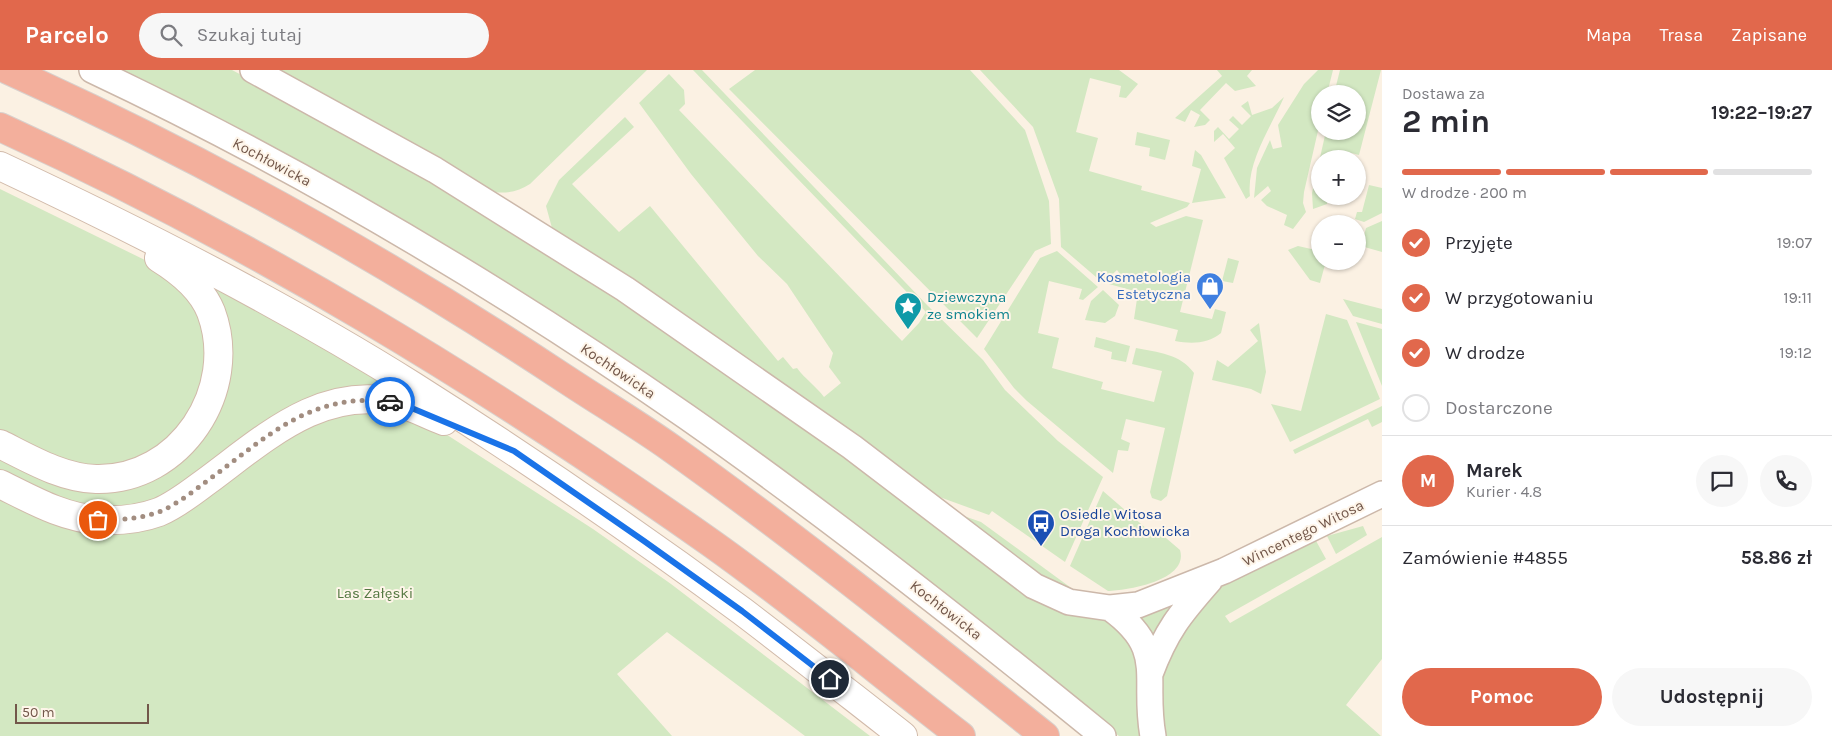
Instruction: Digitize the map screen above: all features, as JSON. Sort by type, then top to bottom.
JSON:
[{"type":"highway","points":[[8,70],[74,100],[270,200],[358,250],[506,340],[669,447],[744,502],[912,630],[1045,736]]},
{"type":"highway","points":[[0,127],[130,188],[220,235],[320,290],[461,375],[714,545],[961,736]]},
{"type":"main road","points":[[0,166],[98,212],[305,322],[410,385],[514,451],[628,529],[742,611],[903,736]]},
{"type":"main road","points":[[0,444],[40,465],[97,479],[127,474],[151,467],[176,450],[202,418],[215,386],[218,358],[210,312],[196,287],[170,265],[131,239],[98,212]]},
{"type":"main road","points":[[0,484],[46,507],[72,516],[98,520],[128,519],[158,512],[187,496],[288,422],[313,409],[342,401],[369,399],[402,404],[514,451]]},
{"type":"street","name":"Kochłowicka","points":[[92,70],[189,118],[323,189],[509,299],[600,358],[688,418],[829,521],[971,628],[1103,736]]},
{"type":"street","points":[[253,70],[435,170],[625,289],[852,447],[1034,586],[1069,602],[1110,608],[1138,605],[1219,573]]},
{"type":"street","name":"Wincentego Witosa","points":[[1219,573],[1382,494]]},
{"type":"street","points":[[1150,674],[1158,651],[1175,620],[1219,573]]},
{"type":"street","points":[[1110,608],[1126,619],[1140,636],[1148,651],[1150,674],[1149,710],[1153,736]]},
{"type":"green space","points":[[116,70],[232,70],[343,129],[482,209],[1107,620],[1135,641],[1146,736],[1119,736],[847,521]]},
{"type":"green space","points":[[271,70],[647,70],[530,184],[504,193],[494,192]]},
{"type":"green space","points":[[693,70],[702,70],[927,305],[983,360],[1005,390],[1058,441],[1103,477],[1065,562],[992,511],[989,515],[934,495],[552,228],[546,206],[559,180],[625,117],[634,127],[572,184],[619,232],[650,206],[778,361],[783,357],[793,369],[797,368],[824,397],[841,383],[829,367],[833,353],[787,284],[758,256],[691,174],[639,103],[669,74],[684,90],[685,104],[679,110],[902,341],[919,323],[926,312]]},
{"type":"green space","points":[[755,70],[970,70],[1025,130],[1049,201],[1051,244],[1035,251],[977,338],[729,89]]},
{"type":"green space","points":[[980,70],[1119,70],[1138,84],[1126,98],[1119,97],[1121,86],[1090,78],[1076,132],[1098,138],[1089,171],[1142,186],[1141,190],[1190,203],[1187,207],[1150,223],[1156,227],[1186,216],[1203,220],[1180,312],[1212,319],[1215,309],[1226,312],[1221,333],[1205,341],[1187,343],[1175,341],[1178,330],[1134,319],[1138,292],[1109,284],[1120,274],[1117,270],[1103,283],[1061,247],[1059,199],[1033,127]]},
{"type":"green space","points":[[1217,70],[1252,70],[1247,76],[1256,86],[1235,91],[1226,83],[1200,110],[1210,120],[1205,125],[1194,127],[1200,115],[1191,110],[1185,122],[1175,118],[1222,76]]},
{"type":"green space","points":[[1318,70],[1333,70],[1329,85],[1311,85],[1311,140],[1316,140],[1314,150],[1311,150],[1311,161],[1304,192],[1303,203],[1306,212],[1293,229],[1284,225],[1287,215],[1267,206],[1261,200],[1271,191],[1268,186],[1254,198],[1257,168],[1270,140],[1273,149],[1282,147],[1278,125],[1304,84]]},
{"type":"green space","points":[[1340,70],[1381,70],[1366,128],[1366,85],[1336,85]]},
{"type":"green space","points":[[1284,97],[1256,158],[1252,171],[1250,196],[1246,199],[1224,158],[1235,148],[1223,134],[1214,142],[1214,131],[1218,127],[1229,139],[1239,129],[1229,120],[1233,116],[1242,125],[1251,116],[1241,106],[1248,101],[1252,115],[1272,108]]},
{"type":"green space","points":[[1137,132],[1170,140],[1165,160],[1149,156],[1150,148],[1135,145]]},
{"type":"green space","points":[[1324,140],[1363,140],[1360,150],[1322,150]]},
{"type":"green space","points":[[1195,150],[1201,155],[1226,198],[1192,203],[1201,169],[1192,166]]},
{"type":"green space","points":[[1369,185],[1382,188],[1382,213],[1366,221],[1366,215],[1356,215],[1357,212],[1362,212],[1364,205],[1366,205]]},
{"type":"green space","points":[[0,189],[151,263],[167,273],[196,310],[204,333],[205,378],[180,430],[141,459],[100,467],[62,461],[0,433]]},
{"type":"green space","points":[[1313,205],[1324,205],[1313,209]]},
{"type":"green space","points":[[1382,221],[1382,252],[1366,247],[1366,228]]},
{"type":"green space","points":[[1298,246],[1311,249],[1311,270],[1324,270],[1320,283],[1310,280],[1288,250]]},
{"type":"green space","points":[[1057,251],[1098,287],[1083,300],[1079,299],[1082,289],[1049,281],[1038,333],[1059,338],[1052,368],[1103,382],[1101,389],[1154,402],[1162,371],[1132,364],[1136,348],[1175,358],[1189,367],[1194,373],[1167,496],[1161,501],[1152,498],[1150,492],[1165,428],[1126,419],[1121,439],[1130,443],[1128,451],[1118,450],[1113,473],[1027,401],[1014,388],[984,349],[1040,258]]},
{"type":"green space","points":[[1228,258],[1239,261],[1233,283],[1222,281]]},
{"type":"green space","points":[[205,280],[396,388],[396,392],[353,390],[174,493],[129,509],[77,507],[0,474],[0,455],[87,487],[213,419]]},
{"type":"green space","points":[[1103,290],[1119,305],[1115,316],[1105,323],[1085,320],[1091,301]]},
{"type":"green space","points":[[1343,299],[1382,309],[1382,324],[1353,316]]},
{"type":"green space","points":[[1326,314],[1347,320],[1380,399],[1290,442],[1271,404],[1301,411]]},
{"type":"green space","points":[[1356,322],[1382,329],[1382,386]]},
{"type":"green space","points":[[1259,323],[1266,372],[1261,394],[1251,389],[1212,380],[1217,360],[1228,367],[1258,341],[1250,330]]},
{"type":"green space","points":[[1096,337],[1130,346],[1126,362],[1111,359],[1112,352],[1094,347]]},
{"type":"green space","points":[[1382,406],[1382,422],[1372,427],[1368,419],[1295,454],[1293,450]]},
{"type":"green space","name":"Las Załęski","points":[[391,411],[441,431],[593,529],[671,584],[870,736],[805,736],[667,632],[617,674],[672,736],[0,736],[0,495],[111,529],[323,416]]},
{"type":"green space","points":[[1103,491],[1155,536],[1159,532],[1180,550],[1180,560],[1176,569],[1167,576],[1155,581],[1108,591],[1070,566]]},
{"type":"green space","points":[[962,517],[981,522],[1078,593],[1051,584]]},
{"type":"green space","points":[[1363,526],[1367,535],[1336,554],[1327,536]]},
{"type":"green space","points":[[1382,537],[1382,659],[1346,705],[1381,736],[1161,736],[1156,702],[1166,651],[1219,588],[1315,539],[1326,559],[1225,616],[1230,623]]},
{"type":"green space","points":[[1175,601],[1155,640],[1134,616]]},
{"type":"way so far","points":[[98,520],[128,519],[158,512],[187,496],[288,422],[313,409],[342,401],[369,399],[390,402]]},
{"type":"place","name":"Kosmetologia Estetyczna","points":[[1210,310]]},
{"type":"place","name":"Dziewczyna ze smokiem","points":[[908,330]]},
{"type":"place","name":"Osiedle Witosa Droga Kochłowicka","points":[[1041,547]]},
{"type":"route","points":[[390,402],[402,404],[514,451],[628,529],[742,611],[830,679]]}]
